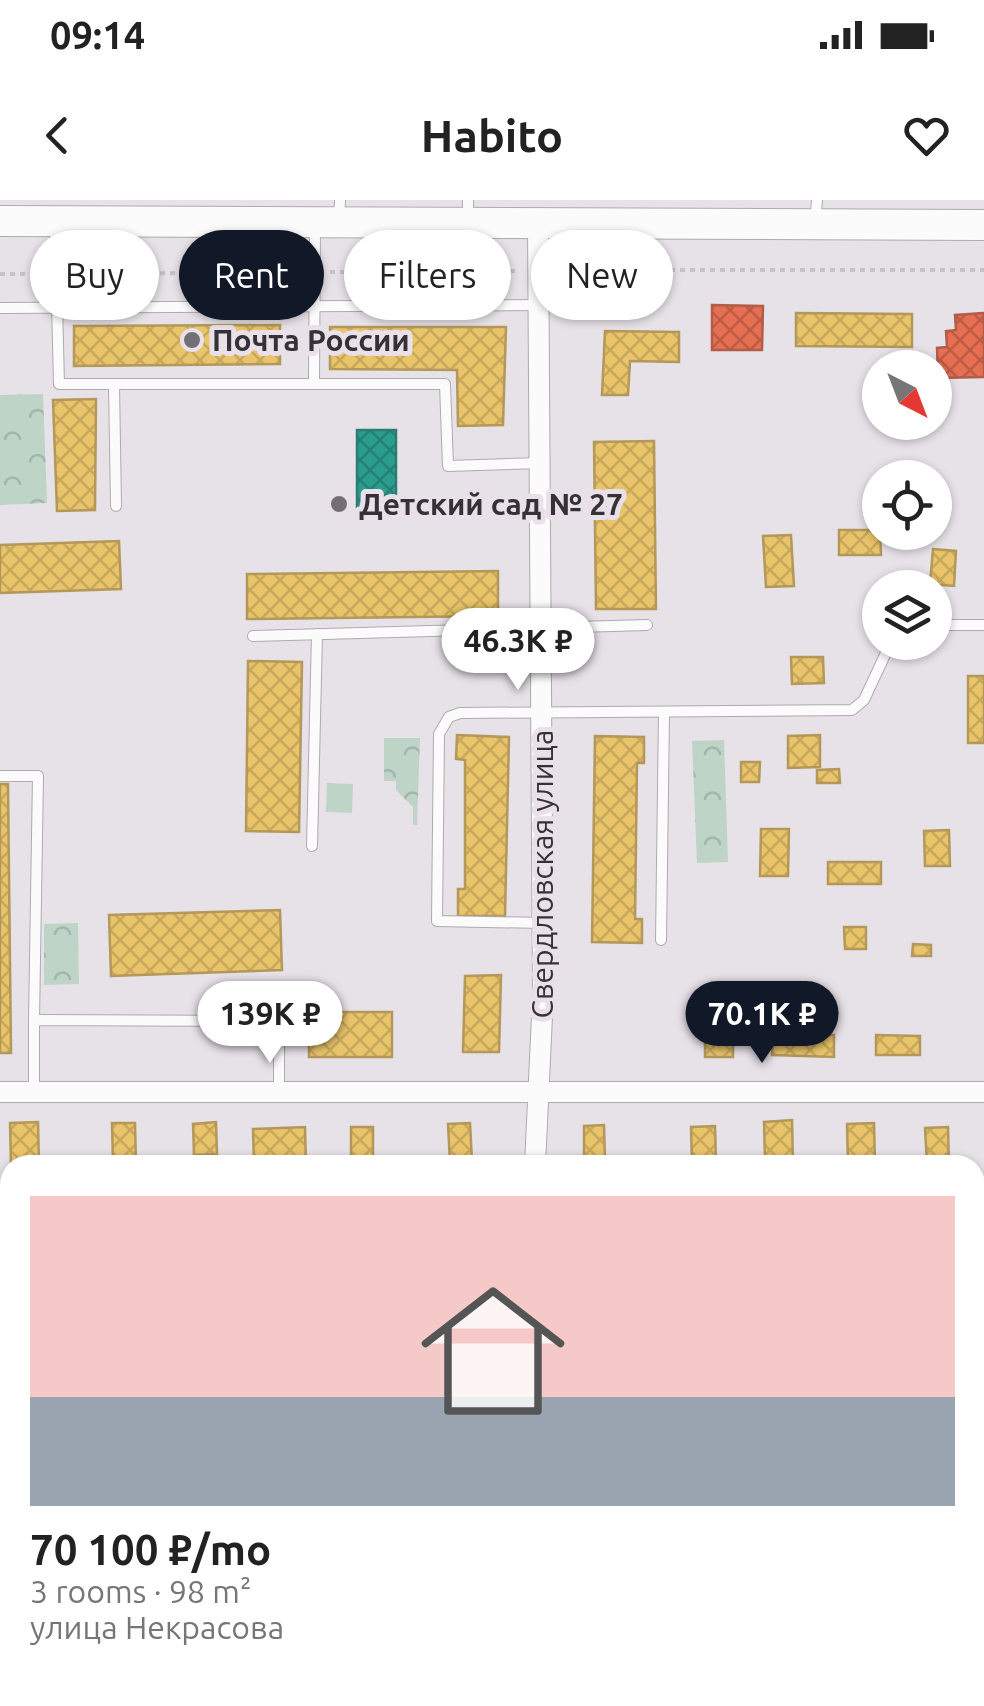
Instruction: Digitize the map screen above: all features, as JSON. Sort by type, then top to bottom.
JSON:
[{"type":"main road","points":[[0,221],[468,211],[538,223],[816,212],[984,225]]},
{"type":"street","name":"Свердловская улица","points":[[538,223],[538,230]]},
{"type":"street","name":"Свердловская улица","points":[[536,1155],[543,923],[539,320]]},
{"type":"street","points":[[0,1092],[984,1092]]},
{"type":"lane","points":[[324,242],[332,215]]},
{"type":"lane","points":[[55,222],[55,230]]},
{"type":"lane","points":[[324,306],[531,304]]},
{"type":"lane","points":[[0,308],[30,307]]},
{"type":"lane","points":[[57,320],[59,384],[445,384],[448,466],[540,463]]},
{"type":"lane","points":[[314,382],[315,320]]},
{"type":"lane","points":[[114,384],[116,506]]},
{"type":"lane","points":[[952,624],[984,625]]},
{"type":"lane","points":[[253,636],[646,625]]},
{"type":"lane","points":[[312,846],[318,634]]},
{"type":"lane","points":[[543,923],[436,921],[439,734],[449,718],[460,713],[852,710],[864,700],[883,660]]},
{"type":"lane","points":[[661,940],[664,714]]},
{"type":"lane","points":[[0,776],[38,776],[34,1092]]},
{"type":"lane","points":[[34,1020],[279,1022],[279,1091]]},
{"type":"path","points":[[324,272],[531,270]]},
{"type":"path","points":[[673,270],[984,270]]},
{"type":"path","points":[[0,274],[179,273]]},
{"type":"green space","points":[[43,394],[47,503],[0,505],[0,395]]},
{"type":"green space","points":[[384,738],[420,738],[417,825],[413,825],[413,807],[396,790],[396,781],[384,781]]},
{"type":"green space","points":[[724,740],[728,862],[697,863],[692,741]]},
{"type":"green space","points":[[327,783],[353,784],[352,813],[326,812]]},
{"type":"green space","points":[[78,923],[79,984],[44,985],[44,924]]},
{"type":"building: Homes","points":[[796,313],[912,314],[912,347],[796,346]]},
{"type":"building: Homes","points":[[280,325],[280,364],[74,366],[74,326]]},
{"type":"building: Homes","points":[[330,327],[506,327],[503,425],[458,426],[457,370],[330,369]]},
{"type":"building: Homes","points":[[605,331],[679,332],[679,362],[630,361],[628,395],[602,395]]},
{"type":"building: Homes","points":[[96,399],[95,510],[57,511],[53,400]]},
{"type":"building: Homes","points":[[654,441],[656,609],[596,609],[594,442]]},
{"type":"building: Homes","points":[[839,530],[862,530],[862,550],[881,550],[881,555],[839,555]]},
{"type":"building: Homes","points":[[791,535],[794,586],[766,587],[763,536]]},
{"type":"building: Homes","points":[[119,541],[121,589],[0,593],[0,545]]},
{"type":"building: Homes","points":[[933,550],[956,551],[954,586],[952,570],[931,570]]},
{"type":"building: Homes","points":[[498,571],[498,616],[247,619],[247,574]]},
{"type":"building: Homes","points":[[791,657],[823,657],[824,683],[792,684]]},
{"type":"building: Homes","points":[[248,661],[302,662],[299,832],[246,831]]},
{"type":"building: Homes","points":[[968,676],[984,676],[984,743],[968,743]]},
{"type":"building: Homes","points":[[457,735],[509,737],[505,916],[458,916],[458,889],[465,889],[465,760],[456,759]]},
{"type":"building: Homes","points":[[820,735],[820,767],[788,768],[788,736]]},
{"type":"building: Homes","points":[[595,736],[644,737],[644,763],[637,763],[635,919],[642,919],[642,943],[592,942]]},
{"type":"building: Homes","points":[[741,762],[760,762],[759,782],[741,782]]},
{"type":"building: Homes","points":[[839,769],[840,783],[817,783],[817,770]]},
{"type":"building: Homes","points":[[0,784],[8,784],[11,1053],[0,1053]]},
{"type":"building: Homes","points":[[761,829],[789,829],[788,876],[760,876]]},
{"type":"building: Homes","points":[[949,830],[950,866],[925,866],[924,831]]},
{"type":"building: Homes","points":[[828,862],[881,862],[881,884],[828,884]]},
{"type":"building: Homes","points":[[280,910],[282,970],[111,976],[109,915]]},
{"type":"building: Homes","points":[[844,927],[866,927],[866,949],[845,949]]},
{"type":"building: Homes","points":[[913,944],[931,945],[931,956],[912,956]]},
{"type":"building: Homes","points":[[501,975],[499,1052],[463,1052],[465,976]]},
{"type":"building: Homes","points":[[309,1012],[392,1012],[392,1057],[309,1057]]},
{"type":"building: Homes","points":[[773,1033],[834,1035],[834,1057],[772,1055]]},
{"type":"building: Homes","points":[[705,1035],[733,1035],[733,1057],[705,1057]]},
{"type":"building: Homes","points":[[876,1035],[920,1036],[920,1055],[876,1055]]},
{"type":"building: Homes","points":[[792,1120],[793,1155],[765,1155],[764,1122]]},
{"type":"building: Homes","points":[[38,1122],[39,1155],[11,1155],[10,1123]]},
{"type":"building: Homes","points":[[216,1122],[217,1154],[194,1155],[193,1124]]},
{"type":"building: Homes","points":[[112,1123],[135,1123],[136,1155],[113,1155]]},
{"type":"building: Homes","points":[[470,1123],[472,1155],[450,1155],[448,1124]]},
{"type":"building: Homes","points":[[874,1123],[875,1155],[848,1155],[847,1124]]},
{"type":"building: Homes","points":[[604,1125],[605,1155],[584,1155],[584,1126]]},
{"type":"building: Homes","points":[[715,1126],[716,1155],[692,1155],[691,1127]]},
{"type":"building: Homes","points":[[305,1127],[306,1155],[254,1155],[253,1129]]},
{"type":"building: Homes","points":[[351,1127],[373,1127],[373,1155],[351,1155]]},
{"type":"building: Homes","points":[[948,1127],[949,1155],[926,1155],[925,1128]]},
{"type":"building: Shops","points":[[712,305],[763,306],[762,350],[712,350]]},
{"type":"building: Shops","points":[[984,313],[984,377],[952,378],[952,350],[937,350],[947,347],[946,331],[956,330],[955,315]]},
{"type":"building: Schools","points":[[357,430],[396,430],[396,510],[357,510]]},
{"type":"place","name":"Почта России","points":[[192,340]]},
{"type":"place","name":"Детский сад № 27","points":[[339,504]]}]
